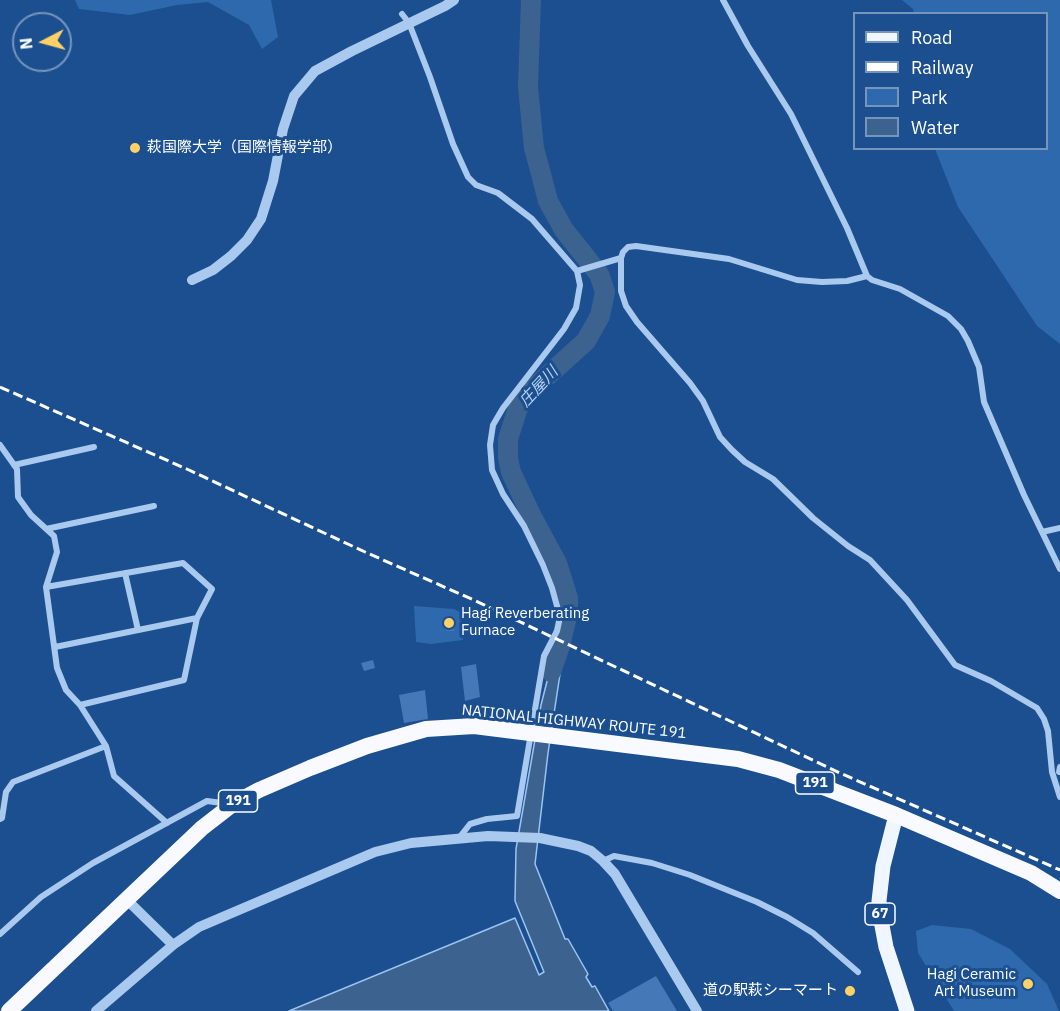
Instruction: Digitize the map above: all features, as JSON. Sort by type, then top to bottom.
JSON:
[{"type":"highway","name":"NATIONAL HIGHWAY ROUTE 191","points":[[9,1011],[202,828],[232,804],[310,768],[404,734],[426,729],[462,726],[738,759],[798,777],[896,815],[1031,873],[1060,891]]},
{"type":"main road","name":"67","points":[[896,815],[883,867],[879,901],[886,947],[904,1010]]},
{"type":"street","points":[[192,280],[213,270],[231,256],[261,219],[273,181],[283,129],[294,96],[315,71],[453,0]]},
{"type":"street","points":[[723,0],[747,46],[791,114],[847,228],[867,276],[872,280],[900,289],[948,316],[961,329],[979,367],[984,402],[1060,569]]},
{"type":"street","points":[[402,14],[409,23],[453,144],[468,177],[476,185],[498,193],[532,219],[577,271],[580,285],[576,308],[564,329],[503,408],[493,425],[490,445],[492,470],[543,565],[560,616],[557,631],[544,656],[533,734],[517,816],[487,819],[470,824],[459,838]]},
{"type":"street","points":[[867,276],[847,281],[797,280],[729,259],[636,246],[628,248],[623,252],[621,258],[621,291],[626,306],[703,401],[720,437],[745,462],[773,479],[813,518],[870,560],[907,600],[955,665],[991,681],[1037,708],[1048,731],[1052,772],[1060,797]]},
{"type":"street","points":[[577,271],[621,258]]},
{"type":"street","points":[[0,445],[17,469],[18,497],[31,515],[54,536],[57,552],[46,587],[57,668],[66,690],[80,705],[106,746],[114,776],[167,823]]},
{"type":"street","points":[[15,465],[94,447]]},
{"type":"street","points":[[46,528],[154,506]]},
{"type":"street","points":[[1042,532],[1060,528]]},
{"type":"street","points":[[46,587],[183,564],[212,589],[197,618],[184,681],[80,705]]},
{"type":"street","points":[[125,573],[138,630]]},
{"type":"street","points":[[55,647],[197,618]]},
{"type":"street","points":[[0,819],[6,792],[13,782],[106,746]]},
{"type":"street","points":[[1052,772],[1060,772],[1060,767]]},
{"type":"street","points":[[0,934],[41,897],[93,863],[207,801],[232,804]]},
{"type":"street","points":[[96,1011],[173,945],[199,927],[375,852],[411,843],[459,838],[513,837],[540,838],[578,846],[591,851],[603,861],[615,874],[697,1011]]},
{"type":"street","points":[[603,861],[614,856],[652,863],[698,878],[757,902],[788,917],[813,933],[858,972]]},
{"type":"street","points":[[127,900],[173,945]]},
{"type":"green space","points":[[75,0],[271,0],[278,37],[262,49],[249,25],[208,2],[177,5],[130,15],[79,9]]},
{"type":"green space","points":[[902,0],[1060,0],[1060,344],[1037,326],[958,207],[935,150],[1048,150],[1048,12],[914,12]]},
{"type":"green space","points":[[414,606],[454,609],[462,613],[463,640],[431,644],[416,642]]},
{"type":"green space","points":[[932,925],[971,929],[1010,949],[1047,984],[1059,1011],[954,1011],[918,953],[916,931]]},
{"type":"water","points":[[556,646],[564,648],[548,753],[535,864],[565,939],[568,939],[588,974],[586,977],[592,987],[595,986],[609,1011],[289,1011],[515,918],[539,975],[544,972],[515,901],[516,849],[541,705]]},
{"type":"building","points":[[445,618],[453,618],[454,631],[446,631]]},
{"type":"building","points":[[373,660],[375,668],[364,671],[361,663]]},
{"type":"building","points":[[476,664],[480,697],[465,701],[461,667]]},
{"type":"building","points":[[425,690],[428,719],[404,723],[399,695]]},
{"type":"building","points":[[656,976],[677,1011],[613,1011],[608,1003]]},
{"type":"waterway","name":"庄屋川","points":[[531,0],[528,87],[534,148],[548,201],[564,230],[599,274],[605,292],[600,316],[586,341],[535,387],[518,408],[508,439],[511,472],[557,563],[568,598],[568,612],[551,672]]},
{"type":"railway","points":[[0,387],[476,601],[840,773],[1060,870]]},
{"type":"place","name":"萩国際大学（国際情報学部）","points":[[135,148]]},
{"type":"place","name":"Hagi Reverberating Furnace","points":[[449,623]]},
{"type":"place","name":"Hagi Ceramic Art Museum","points":[[1028,984]]},
{"type":"place","name":"道の駅萩シーマート","points":[[850,991]]}]
